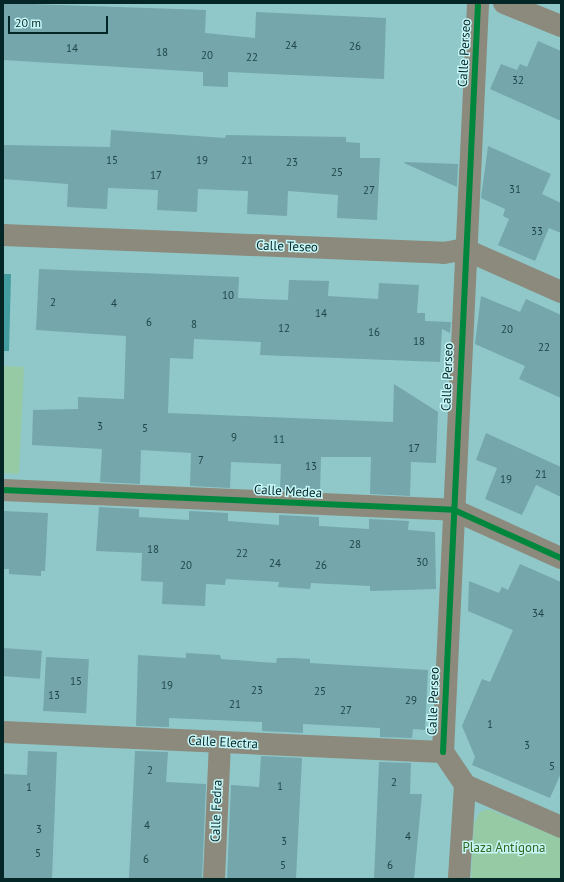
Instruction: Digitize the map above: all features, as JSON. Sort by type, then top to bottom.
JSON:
[{"type":"street","name":"Calle Perseo","points":[[443,752],[464,249],[478,3]]},
{"type":"street","points":[[504,3],[561,26]]},
{"type":"street","name":"Calle Teseo","points":[[3,235],[444,253],[464,249]]},
{"type":"street","points":[[464,249],[561,292]]},
{"type":"street","name":"Calle Medea","points":[[3,490],[454,510],[561,558]]},
{"type":"street","name":"Calle Electra","points":[[3,732],[443,752]]},
{"type":"street","name":"Calle Fedra","points":[[214,879],[220,743]]},
{"type":"street","points":[[443,752],[465,785],[561,827]]},
{"type":"street","points":[[459,879],[465,785]]},
{"type":"green space","points":[[3,366],[24,367],[19,474],[3,473]]},
{"type":"green space","name":"Plaza Antígona","points":[[488,809],[561,838],[561,879],[471,879],[474,824],[480,812]]},
{"type":"water","points":[[3,274],[11,274],[9,351],[3,351]]},
{"type":"building","points":[[3,3],[206,10],[205,33],[255,38],[256,12],[386,18],[384,79],[228,72],[228,87],[203,86],[203,72],[3,60]]},
{"type":"building","points":[[538,41],[561,51],[561,121],[490,89],[501,64],[517,70],[520,64],[527,67]]},
{"type":"building","points":[[111,130],[225,138],[226,135],[346,137],[346,142],[360,143],[360,158],[380,158],[377,220],[337,218],[338,195],[288,191],[287,216],[247,214],[248,191],[198,189],[197,212],[157,210],[158,190],[108,188],[107,209],[67,207],[68,184],[3,179],[3,145],[110,147]]},
{"type":"building","points":[[488,146],[551,174],[542,194],[561,203],[561,233],[549,228],[535,261],[498,245],[509,219],[503,216],[505,209],[481,198]]},
{"type":"building","points":[[404,163],[458,164],[457,187]]},
{"type":"building","points":[[39,269],[239,277],[238,298],[288,300],[289,280],[329,281],[328,296],[378,299],[379,283],[419,285],[417,313],[425,313],[425,321],[451,322],[450,333],[442,329],[440,362],[260,355],[261,342],[194,339],[193,359],[170,358],[168,413],[393,422],[394,384],[438,412],[436,463],[411,462],[410,496],[370,494],[371,457],[321,457],[320,492],[280,490],[281,464],[231,462],[230,488],[190,486],[191,453],[141,450],[140,484],[100,482],[102,449],[32,445],[33,410],[78,409],[78,397],[124,399],[126,336],[36,330]]},
{"type":"building","points":[[481,296],[520,312],[526,299],[561,315],[561,398],[519,379],[525,366],[475,344]]},
{"type":"building","points":[[486,433],[561,467],[561,497],[536,485],[522,515],[485,499],[497,468],[476,460]]},
{"type":"building","points":[[99,507],[139,509],[139,517],[189,520],[189,511],[228,513],[228,521],[279,525],[279,515],[319,517],[319,526],[369,529],[369,519],[409,521],[408,530],[435,532],[436,589],[370,591],[370,586],[311,583],[310,589],[278,587],[279,582],[226,579],[225,585],[206,584],[205,606],[162,604],[163,582],[141,581],[142,553],[96,551]]},
{"type":"building","points":[[3,511],[48,513],[45,571],[41,571],[41,576],[9,574],[9,569],[3,569]]},
{"type":"building","points":[[520,564],[561,582],[561,773],[550,798],[472,765],[475,757],[462,726],[482,679],[490,682],[513,630],[468,611],[469,581],[499,593],[502,587],[508,590]]},
{"type":"building","points":[[3,648],[42,651],[40,679],[3,676]]},
{"type":"building","points":[[186,653],[220,655],[221,659],[276,663],[277,658],[293,658],[310,659],[310,663],[428,670],[425,730],[413,729],[412,738],[380,737],[380,728],[303,724],[303,733],[262,731],[262,722],[169,718],[169,727],[136,726],[138,655],[186,658]]},
{"type":"building","points":[[46,657],[89,659],[86,713],[43,711]]},
{"type":"building","points":[[28,751],[57,752],[52,879],[3,879],[3,774],[27,775]]},
{"type":"building","points":[[135,751],[168,752],[166,782],[206,784],[202,879],[129,879]]},
{"type":"building","points":[[261,756],[302,758],[296,879],[227,879],[231,785],[259,787]]},
{"type":"building","points":[[379,762],[411,763],[410,794],[422,794],[414,879],[374,879]]},
{"type":"cycle path","points":[[443,752],[478,3]]},
{"type":"cycle path","points":[[3,490],[454,510],[561,558]]}]
